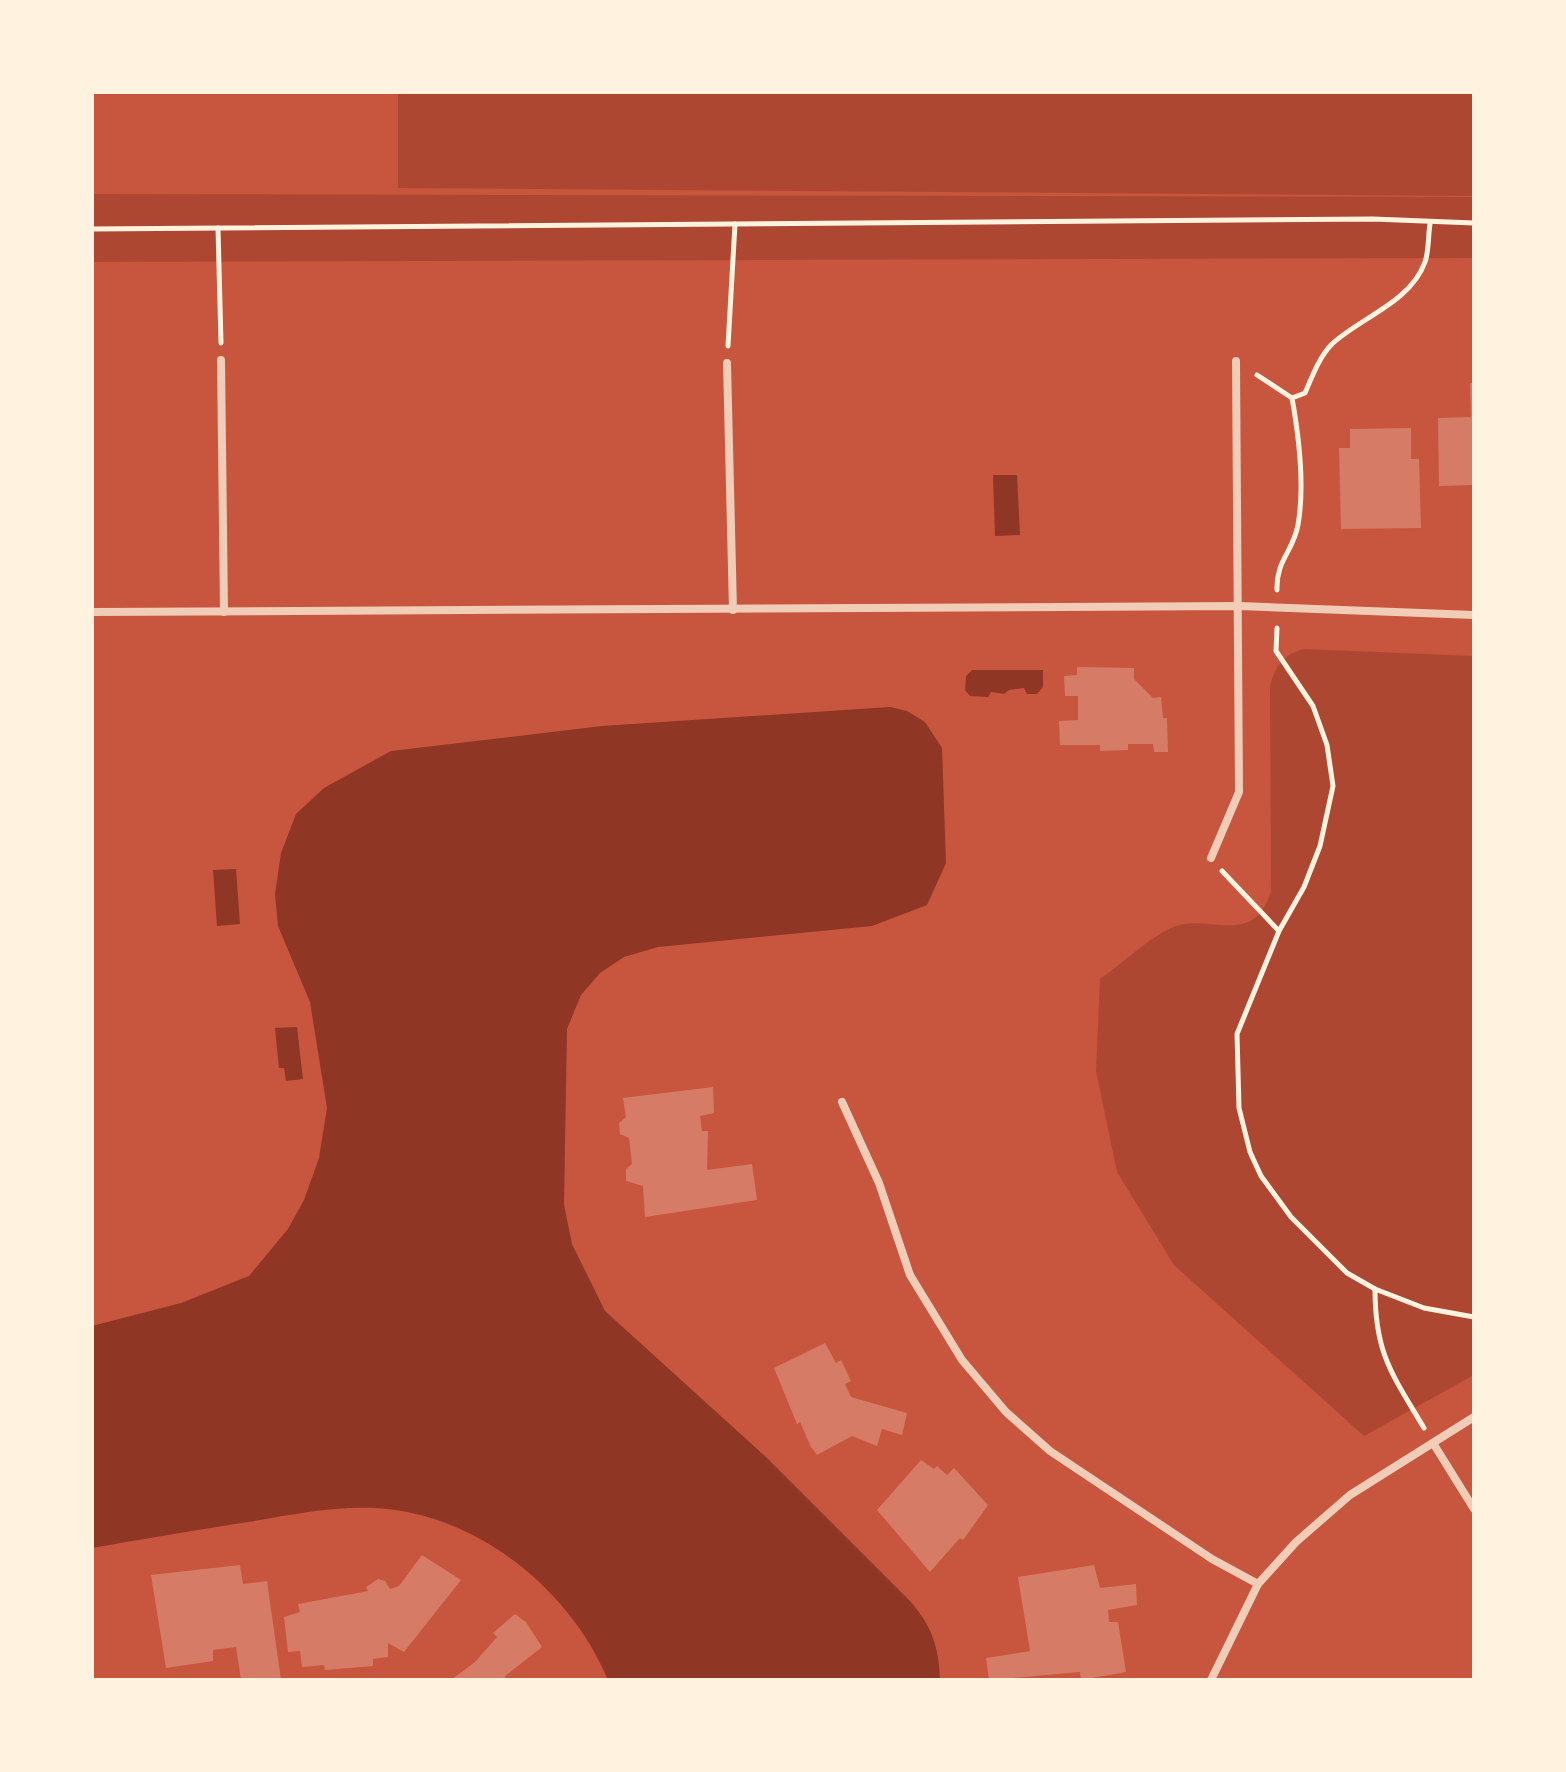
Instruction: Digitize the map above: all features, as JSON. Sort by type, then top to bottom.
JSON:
[{"type":"street","points":[[221,360],[224,612]]},
{"type":"street","points":[[1211,858],[1239,792],[1236,361]]},
{"type":"street","points":[[727,363],[733,610]]},
{"type":"street","points":[[92,612],[1240,606],[1474,615]]},
{"type":"street","points":[[842,1102],[879,1183],[910,1275],[962,1360],[997,1402],[1050,1451],[1212,1559],[1258,1584]]},
{"type":"street","points":[[1211,1680],[1258,1584],[1296,1542],[1350,1495],[1474,1417]]},
{"type":"street","points":[[1433,1443],[1474,1509]]},
{"type":"path","points":[[92,229],[1373,219],[1430,224],[1474,223]]},
{"type":"path","points":[[727,363],[735,224]]},
{"type":"path","points":[[1292,398],[1305,393],[1320,361],[1333,344],[1383,311],[1415,278],[1425,262],[1430,224]]},
{"type":"path","points":[[218,228],[221,360]]},
{"type":"path","points":[[1236,361],[1292,398],[1297,426],[1300,506],[1292,545],[1276,570]]},
{"type":"path","points":[[1276,651],[1313,706],[1327,745],[1333,786],[1320,846],[1304,887],[1279,931],[1237,1034],[1239,1108],[1250,1152],[1261,1176],[1291,1217],[1347,1273],[1375,1289],[1424,1308],[1474,1317]]},
{"type":"path","points":[[1211,858],[1279,931]]},
{"type":"path","points":[[1375,1289],[1375,1325],[1381,1351],[1433,1443]]},
{"type":"shaded area","points":[[398,92],[1474,92],[1474,196],[398,188]]},
{"type":"shaded area","points":[[92,194],[1474,197],[1474,258],[92,262]]},
{"type":"shaded area","points":[[993,475],[1017,475],[1020,535],[995,536]]},
{"type":"shaded area","points":[[1304,649],[1474,656],[1474,1375],[1364,1436],[1174,1265],[1117,1172],[1096,1071],[1100,979],[1171,928],[1199,923],[1241,924],[1253,919],[1263,909],[1271,891],[1270,686],[1281,662]]},
{"type":"shaded area","points":[[972,670],[1043,670],[1043,687],[1037,694],[1027,694],[1024,688],[1004,694],[991,692],[988,697],[970,696],[965,690],[966,676]]},
{"type":"shaded area","points":[[890,707],[907,711],[925,722],[942,748],[946,863],[927,905],[872,926],[658,947],[624,957],[600,973],[581,995],[567,1029],[564,1205],[572,1244],[605,1311],[767,1458],[911,1602],[933,1638],[940,1680],[608,1680],[570,1615],[515,1562],[449,1524],[412,1513],[375,1508],[327,1510],[92,1548],[92,1326],[181,1303],[249,1276],[288,1229],[304,1200],[319,1158],[327,1108],[310,1002],[278,926],[275,894],[281,853],[296,814],[324,788],[391,751],[602,726]]},
{"type":"shaded area","points":[[236,869],[240,924],[217,926],[213,870]]},
{"type":"shaded area","points":[[297,1027],[303,1079],[286,1081],[284,1068],[279,1068],[275,1028]]},
{"type":"building","points":[[1470,383],[1474,383],[1474,485],[1439,486],[1438,418],[1471,417]]},
{"type":"building","points":[[1411,428],[1411,459],[1419,459],[1421,528],[1341,529],[1339,448],[1350,448],[1350,429]]},
{"type":"building","points":[[1077,667],[1134,668],[1134,679],[1153,698],[1161,697],[1163,718],[1167,718],[1168,752],[1154,752],[1153,744],[1128,744],[1128,750],[1100,751],[1100,745],[1060,745],[1059,721],[1078,720],[1078,696],[1065,696],[1064,676],[1077,675]]},
{"type":"building","points":[[713,1087],[714,1113],[700,1116],[702,1131],[708,1131],[707,1170],[752,1164],[757,1200],[645,1217],[643,1186],[626,1181],[626,1169],[632,1164],[629,1138],[620,1134],[619,1123],[626,1117],[623,1098]]},
{"type":"building","points":[[825,1343],[836,1363],[841,1360],[851,1381],[845,1384],[851,1397],[907,1413],[902,1435],[882,1429],[877,1446],[852,1436],[817,1455],[800,1422],[797,1424],[774,1368]]},
{"type":"building","points":[[921,1460],[934,1469],[937,1466],[947,1475],[954,1468],[988,1505],[963,1540],[960,1538],[930,1572],[877,1510]]},
{"type":"building","points":[[422,1555],[461,1580],[404,1652],[388,1643],[388,1657],[373,1659],[373,1666],[325,1670],[324,1665],[302,1667],[300,1651],[288,1652],[284,1617],[300,1612],[298,1604],[368,1591],[366,1587],[378,1579],[385,1581],[390,1589],[399,1586]]},
{"type":"building","points":[[240,1565],[243,1584],[267,1581],[281,1680],[241,1680],[236,1647],[213,1650],[213,1661],[166,1668],[151,1575]]},
{"type":"building","points":[[1094,1565],[1100,1588],[1136,1584],[1137,1605],[1108,1610],[1109,1622],[1118,1622],[1126,1672],[1081,1680],[1080,1672],[989,1680],[986,1658],[1030,1651],[1018,1577]]},
{"type":"building","points":[[515,1614],[526,1622],[542,1647],[505,1676],[506,1680],[451,1680],[475,1662],[497,1637],[493,1633]]}]
